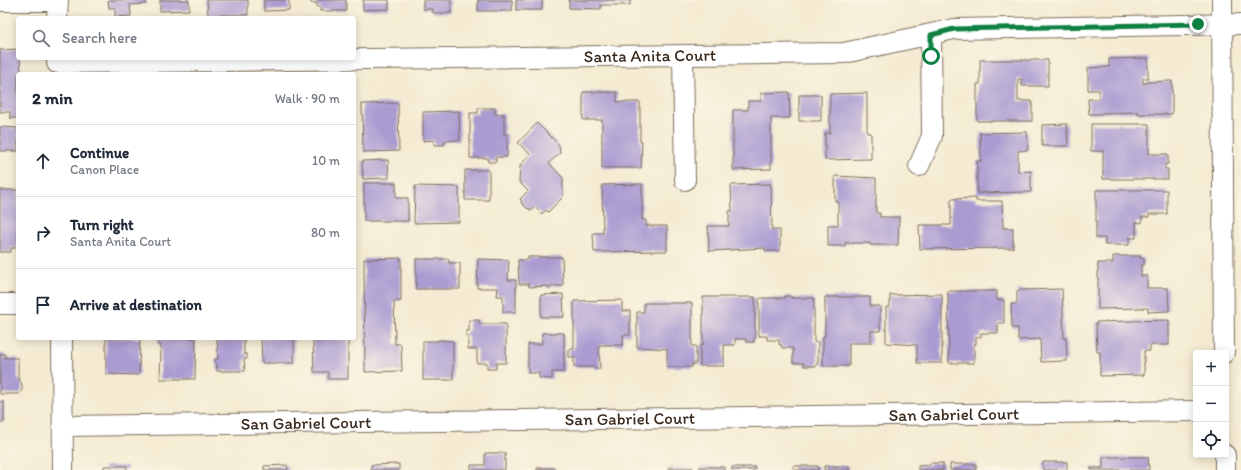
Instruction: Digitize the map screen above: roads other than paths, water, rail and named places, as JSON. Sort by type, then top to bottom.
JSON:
[{"type":"street","points":[[1222,0],[1232,24],[1224,350]]},
{"type":"street","points":[[0,1],[58,6]]},
{"type":"street","name":"Santa Anita Court","points":[[57,65],[844,53],[954,29],[1232,24]]},
{"type":"street","points":[[919,166],[932,136],[931,35]]},
{"type":"street","points":[[683,55],[685,180]]},
{"type":"street","points":[[0,304],[16,304]]},
{"type":"street","points":[[62,340],[63,470]]},
{"type":"street","name":"San Gabriel Court","points":[[63,426],[1193,411]]},
{"type":"street","points":[[1225,458],[1225,470]]}]
